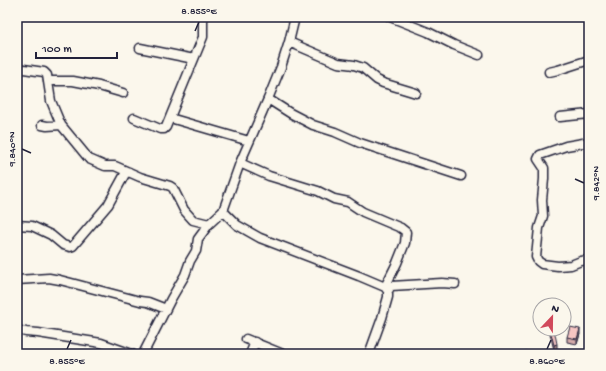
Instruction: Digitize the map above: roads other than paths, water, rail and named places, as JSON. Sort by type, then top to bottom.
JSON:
[{"type":"street","points":[[134,118],[160,129],[164,129],[166,127],[202,37],[203,17]]},
{"type":"street","points":[[143,354],[185,275],[190,261],[196,251],[198,239],[208,224],[223,211],[240,163],[281,67],[295,17]]},
{"type":"street","points":[[390,17],[428,32],[454,46],[479,55]]},
{"type":"street","points":[[289,42],[338,62],[363,68],[383,83],[416,93]]},
{"type":"street","points":[[140,48],[194,59]]},
{"type":"street","points":[[549,72],[589,60]]},
{"type":"street","points":[[17,68],[44,72],[47,75],[51,101],[61,125],[89,159],[105,166],[115,166],[140,177],[170,186],[173,188],[184,210],[193,220],[208,224]]},
{"type":"street","points":[[48,81],[73,81],[99,86],[123,93]]},
{"type":"street","points":[[268,99],[313,125],[335,132],[360,143],[461,176]]},
{"type":"street","points":[[560,117],[589,114]]},
{"type":"street","points":[[170,118],[249,141]]},
{"type":"street","points":[[42,125],[61,125]]},
{"type":"street","points":[[589,142],[566,146],[540,155],[538,159],[544,168],[544,179],[542,200],[543,216],[539,228],[536,257],[542,264],[558,266],[571,265],[589,260]]},
{"type":"street","points":[[240,163],[269,176],[318,191],[334,199],[348,202],[363,212],[401,228],[406,232],[405,243],[386,289],[388,297],[369,354]]},
{"type":"street","points":[[17,225],[32,226],[51,235],[63,245],[73,246],[108,205],[125,174],[129,172]]},
{"type":"street","points":[[223,211],[237,225],[260,238],[359,276],[386,289]]},
{"type":"street","points":[[17,280],[49,278],[60,280],[148,302],[166,309]]},
{"type":"street","points":[[386,289],[391,286],[442,283],[455,284]]},
{"type":"street","points":[[17,330],[100,343],[132,354]]},
{"type":"street","points":[[246,339],[283,354]]},
{"type":"street","points":[[250,354],[255,342]]}]
